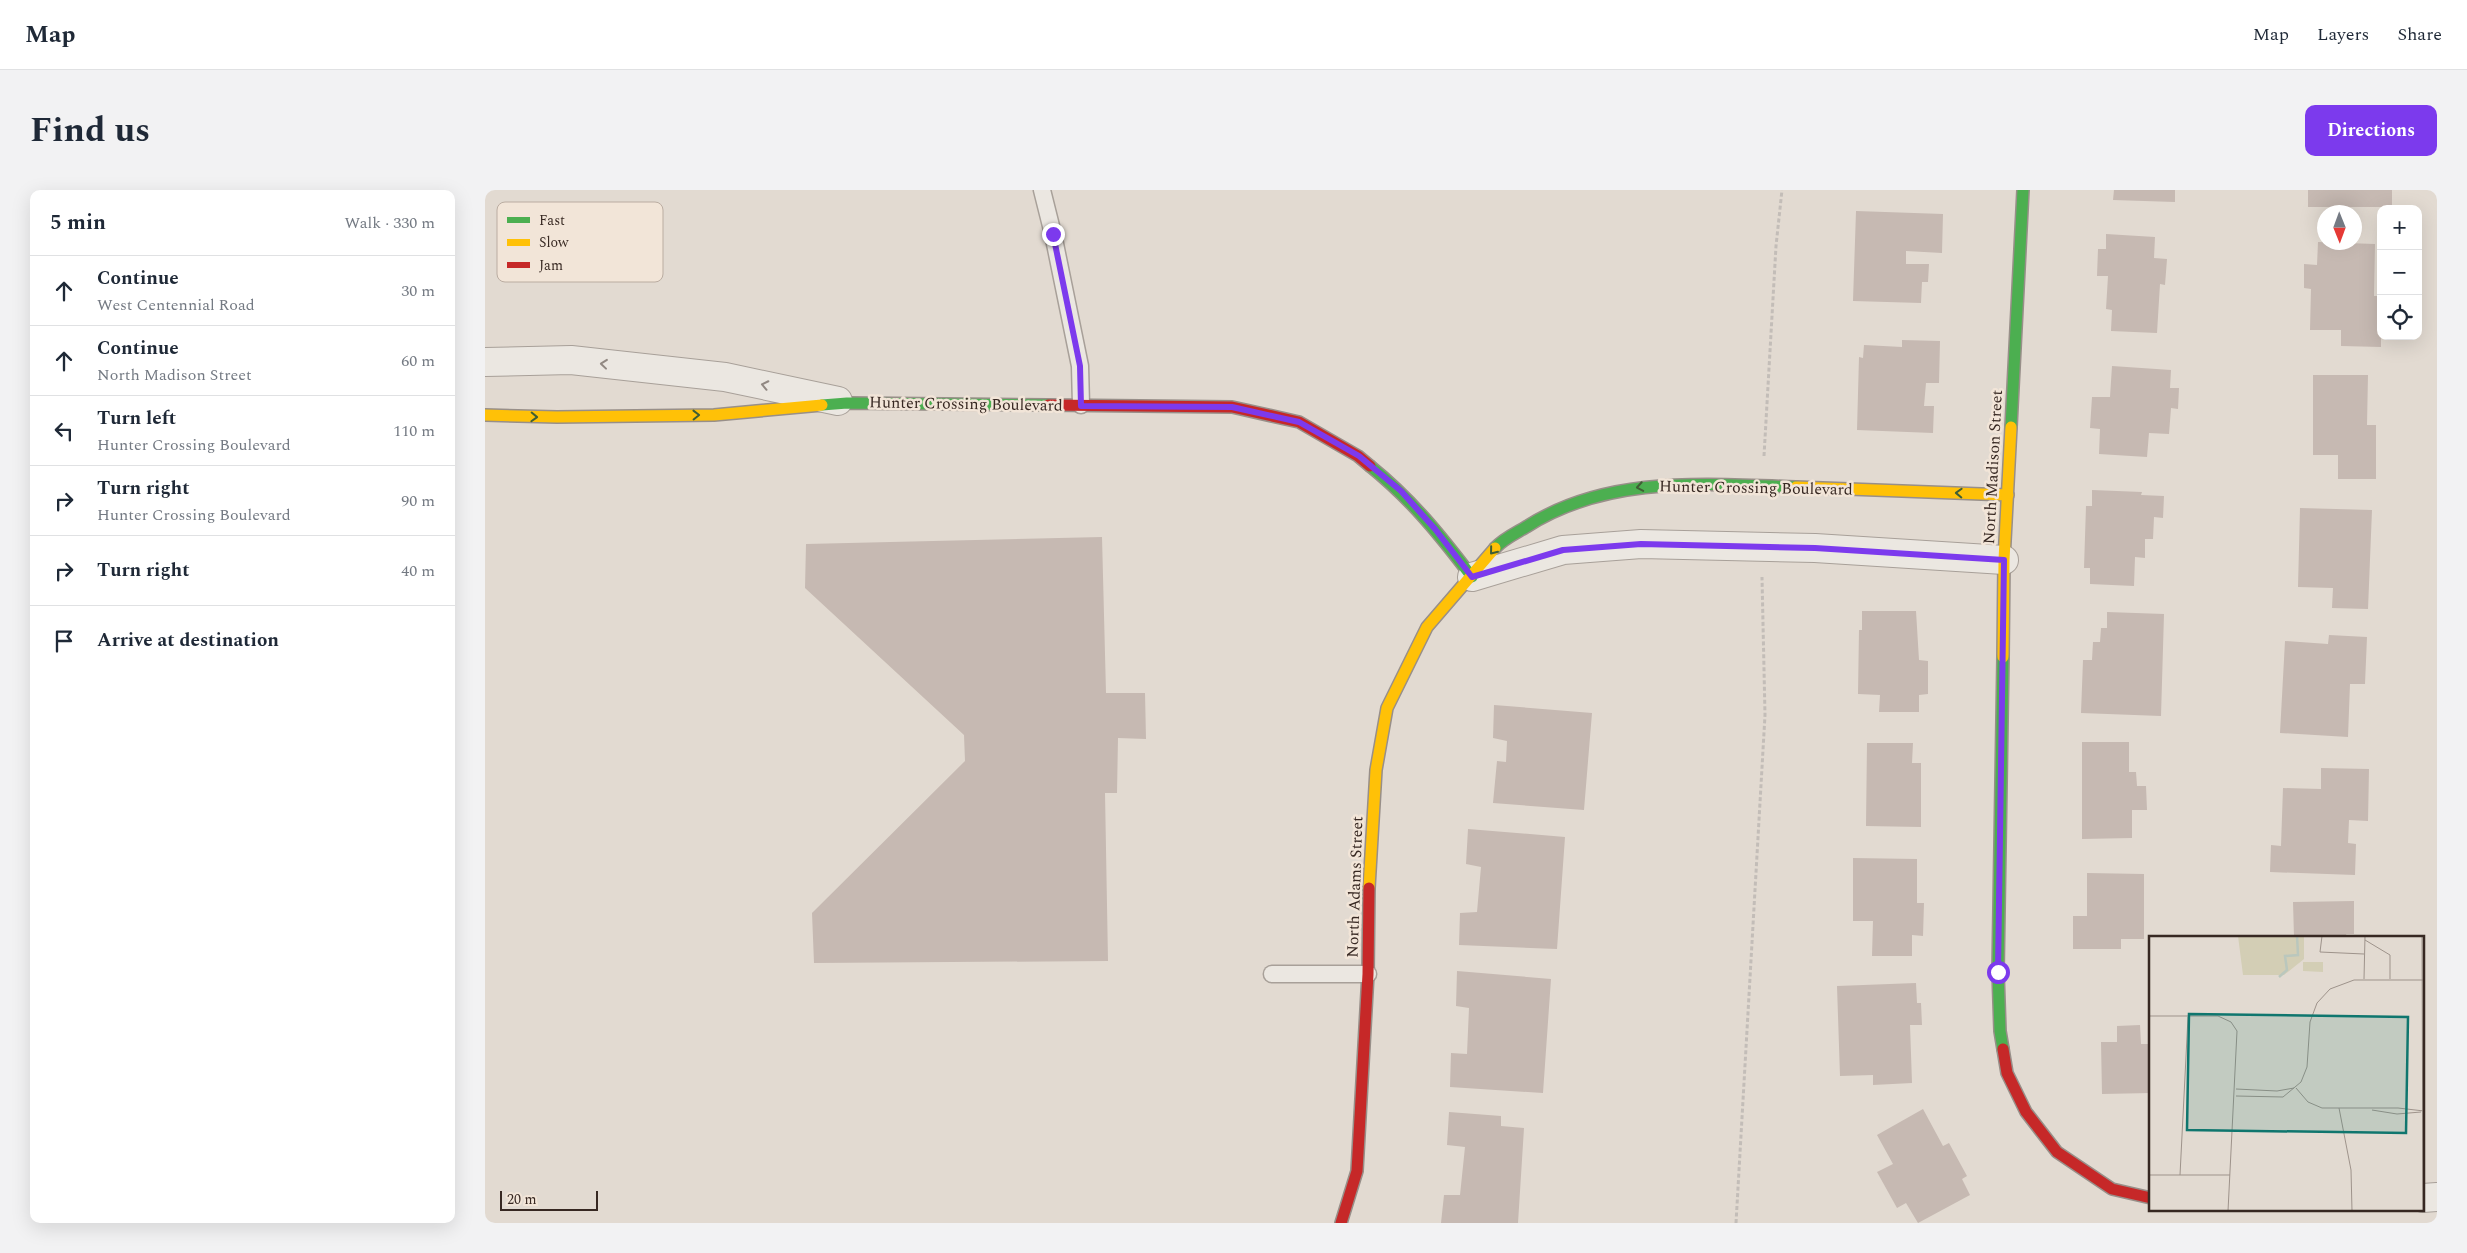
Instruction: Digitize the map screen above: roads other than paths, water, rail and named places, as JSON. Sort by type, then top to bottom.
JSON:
[{"type":"street","name":"North Madison Street","points":[[2023,190],[2004,560],[1999,836],[1998,972],[2000,1031],[2007,1073],[2026,1112],[2057,1152],[2112,1189],[2149,1198]]},
{"type":"street","name":"Hunter Crossing Boulevard","points":[[485,362],[571,360],[725,377],[847,403]]},
{"type":"street","name":"Hunter Crossing Boulevard","points":[[485,415],[557,417],[714,415],[847,403],[1232,407],[1299,422],[1359,456],[1401,491],[1435,529],[1472,577],[1499,544],[1543,516],[1585,498],[1647,486],[1762,485],[2008,495]]},
{"type":"street","points":[[1472,577],[1563,550],[1641,544],[1762,546],[2004,560]]},
{"type":"street","name":"North Adams Street","points":[[1341,1223],[1357,1171],[1368,974],[1369,874],[1376,770],[1387,708],[1427,628],[1472,577]]},
{"type":"lane","points":[[1042,190],[1080,366],[1081,406]]},
{"type":"lane","points":[[1272,974],[1368,974]]}]
